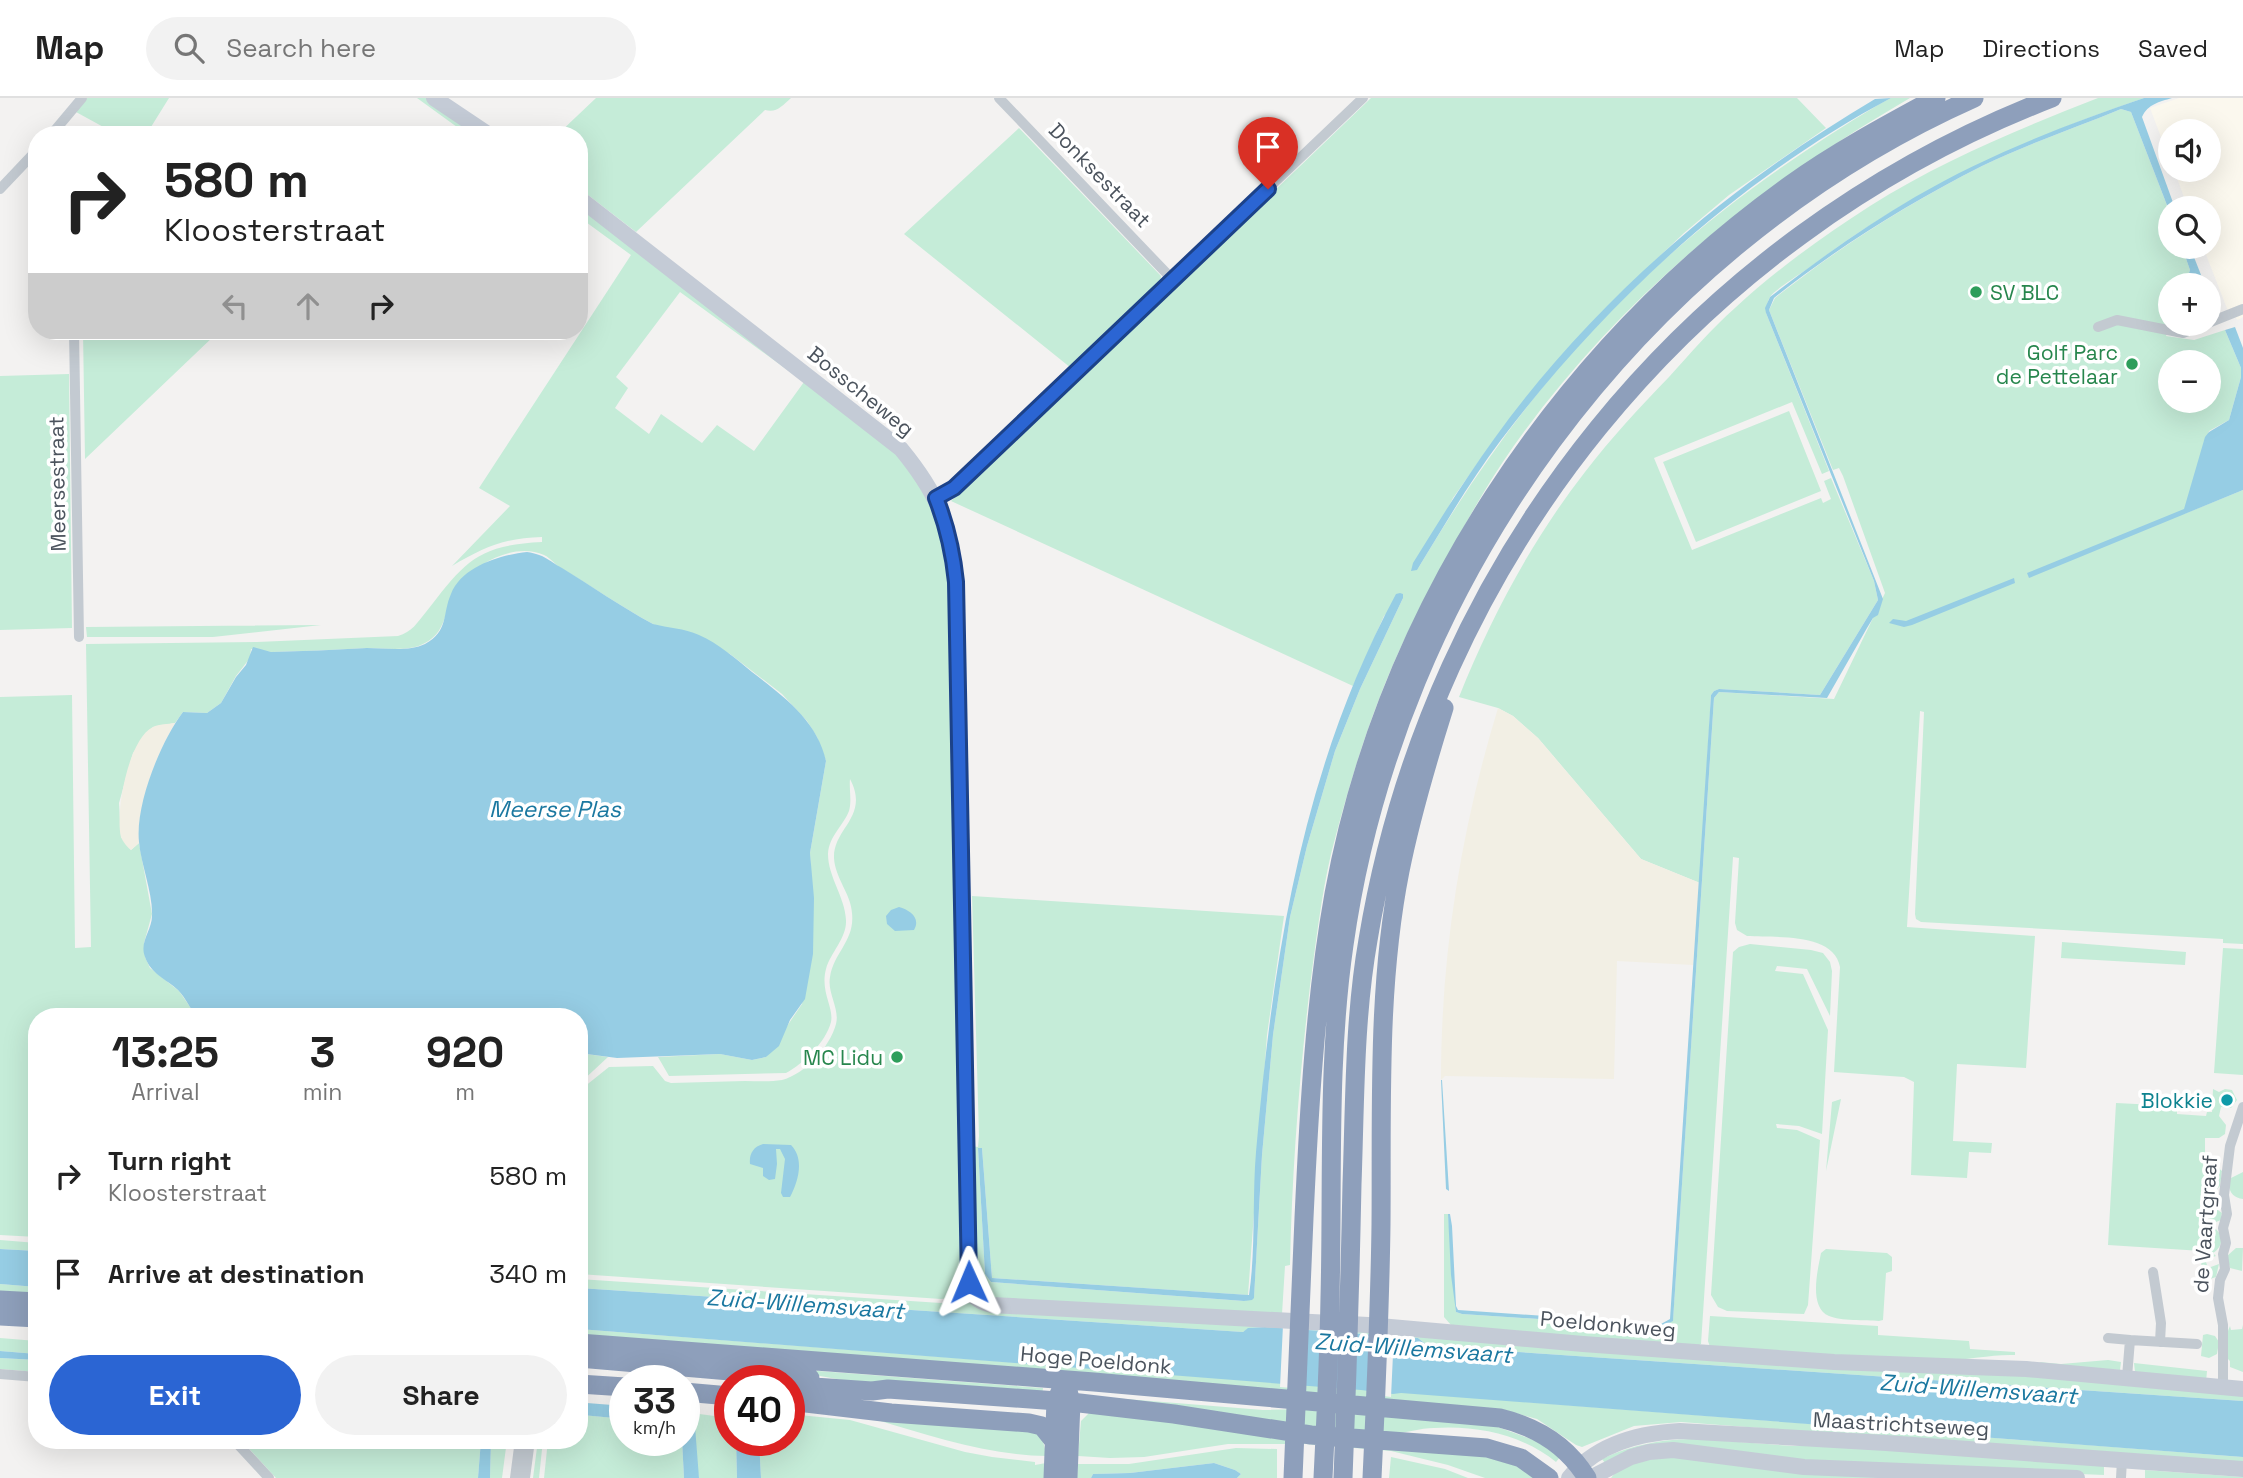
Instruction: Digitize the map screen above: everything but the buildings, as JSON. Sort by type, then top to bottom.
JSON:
[{"type":"highway","points":[[1294,1469],[1307,1142],[1317,1020],[1335,891],[1367,764],[1391,698],[1447,575],[1520,455],[1608,346],[1658,295],[1727,234],[1791,184],[1843,150],[1937,98]]},
{"type":"highway","points":[[1340,1298],[1333,1062],[1337,996],[1352,894],[1369,818],[1407,701],[1424,658],[1460,587],[1491,531],[1536,461],[1623,354],[1680,296],[1716,264],[1812,189],[1912,129],[1974,98]]},
{"type":"highway","points":[[1333,1470],[1340,1298],[1367,944],[1392,830],[1417,744],[1469,630],[1513,550],[1576,456],[1650,367],[1696,321],[1782,248],[1866,190],[1967,134],[2052,98]]},
{"type":"highway","points":[[1373,1472],[1384,1017],[1393,920],[1400,873],[1421,781],[1469,630]]},
{"type":"highway","points":[[0,1300],[28,1302]]},
{"type":"highway","points":[[0,1316],[28,1318]]},
{"type":"highway","name":"Hoge Poeldonk","points":[[588,1344],[1066,1380],[1500,1418],[1532,1428],[1547,1437],[1581,1475]]},
{"type":"highway","points":[[588,1359],[799,1376],[888,1389],[1063,1402],[1174,1414],[1311,1435],[1487,1448],[1521,1458],[1549,1478]]},
{"type":"highway","points":[[588,1371],[714,1382]]},
{"type":"highway","points":[[1053,1478],[1055,1433],[1066,1380]]},
{"type":"highway","points":[[588,1385],[609,1386]]},
{"type":"highway","points":[[805,1390],[814,1387],[872,1391],[888,1389]]},
{"type":"highway","points":[[805,1394],[1032,1411],[1044,1415],[1055,1433]]},
{"type":"highway","points":[[1063,1402],[1068,1478]]},
{"type":"street","points":[[59,126],[82,98]]},
{"type":"street","points":[[434,98],[476,126]]},
{"type":"street","name":"Donksestraat","points":[[999,98],[1172,279]]},
{"type":"street","points":[[936,498],[954,488],[1363,98]]},
{"type":"street","points":[[0,189],[28,159]]},
{"type":"street","name":"Bosscheweg","points":[[588,205],[901,449],[924,477],[946,523],[953,551],[956,582],[969,1282],[972,1295]]},
{"type":"street","points":[[2221,318],[2243,309]]},
{"type":"street","points":[[2098,327],[2117,320],[2158,328]]},
{"type":"street","name":"Meersestraat","points":[[74,340],[79,637]]},
{"type":"street","name":"de Vaartgraaf","points":[[2223,1388],[2223,1325],[2218,1298],[2220,1280],[2225,1269],[2223,1254],[2226,1243],[2223,1228],[2228,1213],[2224,1195],[2230,1146],[2243,1107]]},
{"type":"street","points":[[2153,1272],[2161,1323],[2160,1342]]},
{"type":"street","name":"Poeldonkweg","points":[[972,1295],[992,1305],[1368,1325],[1703,1353],[1903,1365],[1994,1367],[2243,1389]]},
{"type":"street","points":[[2108,1338],[2197,1344]]},
{"type":"street","points":[[2127,1377],[2130,1340]]},
{"type":"street","points":[[0,1374],[28,1376]]},
{"type":"street","name":"Maastrichtseweg","points":[[1581,1475],[1602,1450],[1626,1439],[1647,1434],[1680,1432],[1886,1443],[2243,1469]]},
{"type":"street","points":[[242,1449],[269,1478]]},
{"type":"street","points":[[515,1478],[519,1449]]},
{"type":"street","points":[[526,1478],[529,1449]]},
{"type":"street","points":[[1581,1475],[1649,1452],[1673,1450],[1804,1467],[2077,1478]]},
{"type":"street","points":[[2121,1478],[2122,1460]]},
{"type":"shaded area","points":[[2179,98],[2243,98],[2243,317],[2238,320],[2228,311],[2221,293],[2221,273],[2213,273],[2208,259],[2221,259],[2221,196],[2184,196],[2178,182],[2221,182],[2221,119],[2158,119],[2158,129],[2150,108]]},
{"type":"green space","points":[[87,98],[169,98],[152,126],[102,126],[76,112]]},
{"type":"green space","points":[[417,98],[427,98],[469,126],[456,126]]},
{"type":"green space","points":[[596,98],[791,98],[776,110],[765,110],[636,232],[588,195],[588,126],[566,126]]},
{"type":"green space","points":[[1371,98],[1797,98],[1826,128],[1729,195],[1684,233],[1546,374],[1496,437],[1453,498],[1417,570],[1480,471],[1526,408],[1576,348],[1634,288],[1699,230],[1804,152],[1891,98],[1910,98],[1796,170],[1743,210],[1692,251],[1644,295],[1598,343],[1554,393],[1500,466],[1408,632],[1363,743],[1338,826],[1324,887],[1303,1056],[1294,1160],[1290,1265],[1285,1266],[1282,1314],[994,1301],[976,1293],[970,1146],[978,1147],[979,1136],[972,896],[1284,916],[1267,1035],[1248,1295],[992,1278],[982,1148],[978,1148],[985,1274],[991,1282],[1244,1301],[1254,1297],[1262,1155],[1273,1035],[1290,917],[1307,846],[1335,751],[1360,689],[1403,598],[1384,616],[1353,686],[951,501]]},
{"type":"green space","points":[[2098,98],[2144,98],[2057,130],[1933,188],[1855,235],[1770,297],[1766,313],[1829,471],[1822,474],[1792,402],[1654,458],[1692,550],[1821,498],[1823,503],[1831,499],[1824,481],[1831,478],[1874,581],[1878,600],[1820,695],[1719,689],[1711,695],[1700,883],[1641,859],[1538,738],[1513,716],[1498,708],[1459,697],[1499,609],[1530,552],[1595,459],[1626,423],[1718,324],[1783,267],[1852,217],[1924,174],[2010,134]]},
{"type":"green space","points":[[2121,109],[2131,112],[2163,196],[2158,196],[2158,259],[2186,259],[2190,270],[2189,273],[2158,273],[2158,336],[2194,340],[2206,336],[2221,336],[2221,331],[2225,330],[2241,368],[2229,420],[2209,431],[2184,514],[2243,490],[2243,944],[2223,943],[2223,939],[1921,922],[1916,919],[1924,712],[1920,711],[1907,927],[2035,936],[2026,1068],[1957,1064],[1953,1141],[1992,1143],[1991,1153],[1969,1152],[1967,1178],[1911,1175],[1914,1082],[1904,1077],[1834,1072],[1840,967],[1835,956],[1815,942],[1787,937],[1747,936],[1737,930],[1735,923],[1739,858],[1733,857],[1701,1344],[1695,1347],[1451,1325],[1444,1317],[1444,1214],[1448,1214],[1456,1312],[1661,1327],[1673,1320],[1714,698],[1719,692],[1834,699],[1885,593],[1843,476],[1839,468],[1833,470],[1769,310],[1775,298],[1799,279],[1875,227],[1982,166]]},
{"type":"green space","points":[[1019,128],[1161,276],[1160,285],[1071,368],[904,234]]},
{"type":"green space","points":[[588,209],[892,449],[917,478],[936,516],[945,557],[952,642],[966,1294],[941,1299],[588,1275],[588,1084],[609,1067],[653,1066],[665,1081],[671,1083],[782,1080],[808,1066],[833,1033],[837,1018],[830,977],[852,923],[851,906],[834,858],[839,838],[853,813],[855,792],[850,779],[849,811],[831,842],[828,854],[831,871],[843,903],[846,927],[826,969],[825,985],[831,1022],[819,1045],[800,1064],[786,1073],[669,1076],[658,1057],[720,1054],[752,1060],[766,1057],[802,1004],[813,912],[810,853],[826,761],[817,737],[807,721],[782,694],[730,654],[672,628],[665,629],[653,624],[559,567],[546,556],[521,551],[486,562],[467,577],[454,592],[439,631],[419,646],[397,649],[271,652],[251,649],[250,658],[221,703],[207,713],[183,712],[175,723],[153,727],[133,753],[119,803],[121,837],[131,850],[139,843],[152,914],[144,943],[145,957],[150,968],[179,991],[191,1008],[28,1008],[28,1237],[0,1235],[0,697],[72,695],[75,948],[91,947],[86,644],[257,642],[398,636],[414,627],[451,581],[474,560],[501,547],[542,542],[542,537],[506,542],[485,549],[452,566],[510,506],[479,488],[576,340],[588,340],[588,321],[631,255],[588,224]],"holes":[[[680,292],[804,382],[754,451],[717,425],[702,443],[661,414],[649,434],[615,408],[628,388],[616,377]]]},
{"type":"green space","points":[[83,340],[210,340],[85,459]]},
{"type":"green space","points":[[69,374],[72,628],[0,630],[0,376]]},
{"type":"green space","points":[[1789,411],[1821,491],[1696,542],[1663,462]]},
{"type":"green space","points":[[321,625],[213,637],[87,637],[86,627]]},
{"type":"green space","points":[[2062,942],[2186,952],[2185,965],[2061,958]]},
{"type":"green space","points":[[1750,944],[1823,953],[1830,962],[1832,971],[1830,1016],[1807,969],[1777,966],[1775,971],[1803,974],[1828,1030],[1822,1134],[1799,1126],[1776,1124],[1777,1128],[1797,1130],[1820,1140],[1808,1305],[1804,1314],[1727,1311],[1718,1307],[1711,1295],[1733,952]]},
{"type":"green space","points":[[2223,948],[2243,949],[2243,1075],[2214,1073]]},
{"type":"green space","points":[[588,1054],[608,1057],[588,1076]]},
{"type":"green space","points":[[2213,1089],[2219,1092],[2232,1090],[2237,1100],[2231,1108],[2221,1107],[2219,1116],[2226,1125],[2225,1134],[2219,1138],[2205,1138],[2205,1166],[2215,1165],[2222,1171],[2217,1189],[2201,1191],[2199,1230],[2213,1227],[2221,1240],[2213,1253],[2216,1256],[2204,1256],[2208,1268],[2219,1264],[2216,1277],[2207,1280],[2207,1272],[2201,1271],[2202,1251],[2108,1245],[2116,1103],[2177,1106],[2177,1114],[2206,1116],[2207,1112],[2212,1112]]},
{"type":"green space","points":[[1841,1099],[1826,1171],[1832,1102]]},
{"type":"green space","points":[[2243,1172],[2243,1199],[2233,1195],[2229,1186],[2231,1178]]},
{"type":"green space","points":[[2211,1195],[2217,1198],[2215,1208],[2222,1213],[2221,1220],[2216,1222],[2209,1218],[2214,1208],[2204,1201]]},
{"type":"green space","points":[[0,1240],[28,1242],[28,1251],[0,1249]]},
{"type":"green space","points":[[2236,1248],[2243,1248],[2242,1271],[2230,1268],[2227,1256]]},
{"type":"green space","points":[[1826,1249],[1887,1253],[1892,1257],[1892,1271],[1886,1273],[1883,1320],[1840,1319],[1829,1316],[1818,1305],[1818,1268],[1821,1253]]},
{"type":"green space","points":[[588,1280],[1993,1370],[2243,1393],[2243,1401],[1428,1346],[1418,1338],[1265,1327],[1249,1328],[1243,1332],[588,1289]]},
{"type":"green space","points":[[0,1284],[28,1286],[28,1294],[0,1292]]},
{"type":"green space","points":[[1710,1316],[1878,1326],[1878,1335],[1969,1341],[1970,1349],[2015,1352],[2015,1355],[1950,1360],[1710,1347]]},
{"type":"green space","points":[[2243,1325],[2243,1372],[2230,1367],[2227,1358],[2227,1333],[2230,1326],[2231,1330],[2242,1329]]},
{"type":"green space","points":[[588,1330],[2243,1457],[2243,1464],[1681,1422],[1634,1426],[1582,1447],[1537,1419],[1501,1409],[588,1336]]},
{"type":"green space","points":[[2203,1335],[2215,1336],[2219,1342],[2217,1354],[2209,1358],[2201,1356]]},
{"type":"green space","points":[[0,1338],[28,1340],[28,1353],[0,1351]]},
{"type":"green space","points":[[588,1354],[738,1365],[714,1365]]},
{"type":"green space","points":[[0,1358],[28,1360],[28,1371],[0,1369]]},
{"type":"green space","points":[[2108,1360],[2121,1362],[2120,1370],[2044,1365],[2039,1362],[2061,1364]]},
{"type":"green space","points":[[2134,1363],[2207,1371],[2206,1382],[2135,1372]]},
{"type":"green space","points":[[805,1370],[1043,1388],[1042,1396],[842,1380],[805,1373]]},
{"type":"green space","points":[[1101,1397],[1263,1410],[1309,1409],[1495,1426],[1536,1441],[1560,1457],[1556,1462],[1529,1445],[1483,1430],[1450,1427],[1374,1434]]},
{"type":"green space","points":[[1090,1412],[1447,1450],[1512,1461],[1539,1478],[1485,1478],[1448,1465],[1391,1451],[1305,1444],[1228,1444],[1144,1457],[1078,1456],[1081,1421]]},
{"type":"green space","points":[[700,1414],[714,1416],[714,1456],[736,1456],[737,1478],[699,1478],[694,1456],[700,1456]]},
{"type":"green space","points":[[588,1415],[609,1417],[609,1456],[683,1456],[684,1478],[544,1478],[547,1449],[588,1449]]},
{"type":"green space","points":[[805,1416],[850,1420],[965,1452],[1035,1462],[1035,1465],[1046,1463],[1044,1478],[761,1478],[760,1456],[805,1456]]},
{"type":"green space","points":[[874,1419],[1033,1431],[1042,1438],[1047,1456],[981,1448]]},
{"type":"green space","points":[[1698,1439],[2104,1466],[2104,1475],[1840,1464],[1711,1450],[1605,1463],[1602,1459],[1649,1443]]},
{"type":"green space","points":[[1236,1448],[1277,1449],[1277,1478],[1237,1478],[1241,1474],[1214,1463],[1130,1473],[1093,1474],[1091,1478],[1077,1478],[1078,1464],[1129,1464]]},
{"type":"green space","points":[[249,1449],[480,1449],[478,1478],[276,1478]]},
{"type":"green space","points":[[491,1449],[506,1449],[502,1478],[490,1478]]},
{"type":"green space","points":[[537,1449],[542,1449],[539,1478],[533,1478]]},
{"type":"green space","points":[[1391,1457],[1445,1469],[1468,1478],[1389,1478]]},
{"type":"green space","points":[[1671,1457],[1937,1478],[1611,1478],[1630,1464]]},
{"type":"green space","points":[[2145,1470],[2243,1477],[2243,1478],[2145,1478]]},
{"type":"sand","points":[[1498,708],[1513,716],[1538,738],[1641,859],[1700,883],[1693,965],[1617,961],[1614,1079],[1445,1076],[1441,1080],[1445,985],[1456,892],[1473,799]]},
{"type":"sand","points":[[175,723],[149,781],[139,843],[131,850],[122,839],[120,826],[122,795],[130,761],[144,734],[155,726]]},
{"type":"water","points":[[1891,98],[1780,167],[1678,248],[1630,293],[1542,389],[1501,440],[1417,570],[1411,571],[1413,563],[1462,485],[1494,439],[1575,339],[1620,293],[1667,249],[1768,169],[1875,99]]},
{"type":"water","points":[[2144,98],[2172,98],[2151,106],[2142,117],[2158,161],[2158,182],[2131,112],[2121,109],[2016,150],[1955,180],[1901,211],[1798,279],[1774,298],[1769,310],[1883,599],[1878,615],[1873,618],[1827,698],[1719,692],[1714,698],[1673,1321],[1661,1327],[1456,1312],[1448,1214],[1452,1226],[1458,1310],[1661,1324],[1670,1319],[1711,695],[1719,689],[1820,695],[1878,600],[1874,581],[1766,313],[1765,308],[1770,297],[1859,232],[1942,182],[2027,142]]},
{"type":"water","points":[[2158,182],[2166,182],[2171,196],[2163,196]]},
{"type":"water","points":[[2186,259],[2195,259],[2200,273],[2189,273]]},
{"type":"water","points":[[2235,327],[2243,348],[2243,490],[2029,578],[2027,573],[2184,509],[2205,437],[2229,420],[2241,368],[2225,330]]},
{"type":"water","name":"Meerse Plas","points":[[527,552],[546,558],[653,624],[688,631],[713,643],[787,700],[807,721],[822,746],[826,761],[810,853],[814,898],[813,954],[805,999],[790,1020],[779,1046],[766,1057],[752,1060],[720,1054],[617,1058],[588,1054],[588,1008],[191,1008],[178,990],[159,976],[148,963],[144,952],[152,916],[151,898],[139,842],[141,810],[158,756],[183,712],[207,713],[221,703],[246,665],[253,647],[271,652],[404,649],[425,644],[438,634],[456,584],[473,569],[506,556]]},
{"type":"water","points":[[2014,578],[2015,583],[1912,625],[1904,627],[1889,623],[1893,619],[1906,621]]},
{"type":"water","points":[[1400,593],[1403,598],[1360,689],[1335,751],[1307,846],[1290,917],[1273,1035],[1262,1155],[1254,1298],[1244,1301],[991,1282],[985,1274],[978,1148],[982,1148],[992,1278],[1249,1295],[1263,1079],[1283,936],[1297,866],[1315,796],[1337,728],[1364,660],[1396,594]]},
{"type":"water","points":[[899,907],[915,918],[914,930],[895,931],[887,924],[886,916]]},
{"type":"water","points":[[1442,1080],[1449,1191],[1446,1189]]},
{"type":"water","points":[[763,1144],[791,1145],[795,1151],[799,1171],[790,1197],[783,1197],[781,1193],[785,1159],[780,1149],[776,1149],[775,1179],[769,1180],[763,1176],[763,1168],[750,1164],[752,1151]]},
{"type":"water","points":[[0,1249],[28,1251],[28,1286],[0,1284]]},
{"type":"water","name":"Zuid-Willemsvaart","points":[[588,1289],[1243,1332],[1248,1328],[1265,1327],[1418,1338],[1428,1346],[2243,1401],[2243,1457],[1393,1394],[588,1330]]},
{"type":"water","points":[[0,1351],[28,1353],[28,1360],[0,1358]]},
{"type":"water","points":[[588,1403],[609,1405],[609,1418],[588,1416]]},
{"type":"water","points":[[480,1449],[491,1449],[490,1478],[478,1478]]},
{"type":"water","points":[[683,1456],[697,1456],[699,1478],[684,1478]]},
{"type":"water","points":[[736,1456],[760,1456],[761,1478],[737,1478]]},
{"type":"water","points":[[1214,1463],[1241,1474],[1237,1478],[1091,1478],[1093,1474],[1130,1473]]},
{"type":"pier","points":[[1283,1325],[1306,1326],[1304,1389],[1280,1387]]},
{"type":"pier","points":[[1370,1331],[1394,1333],[1391,1397],[1368,1394]]},
{"type":"place","name":"SV BLC","points":[[1976,292]]},
{"type":"place","name":"Golf Parc de Pettelaar","points":[[2132,364]]},
{"type":"place","name":"MC Lidu","points":[[897,1057]]},
{"type":"place","name":"Blokkie","points":[[2227,1100]]},
{"type":"route","points":[[969,1282],[956,582],[953,551],[936,498],[954,488],[1268,189]]}]
